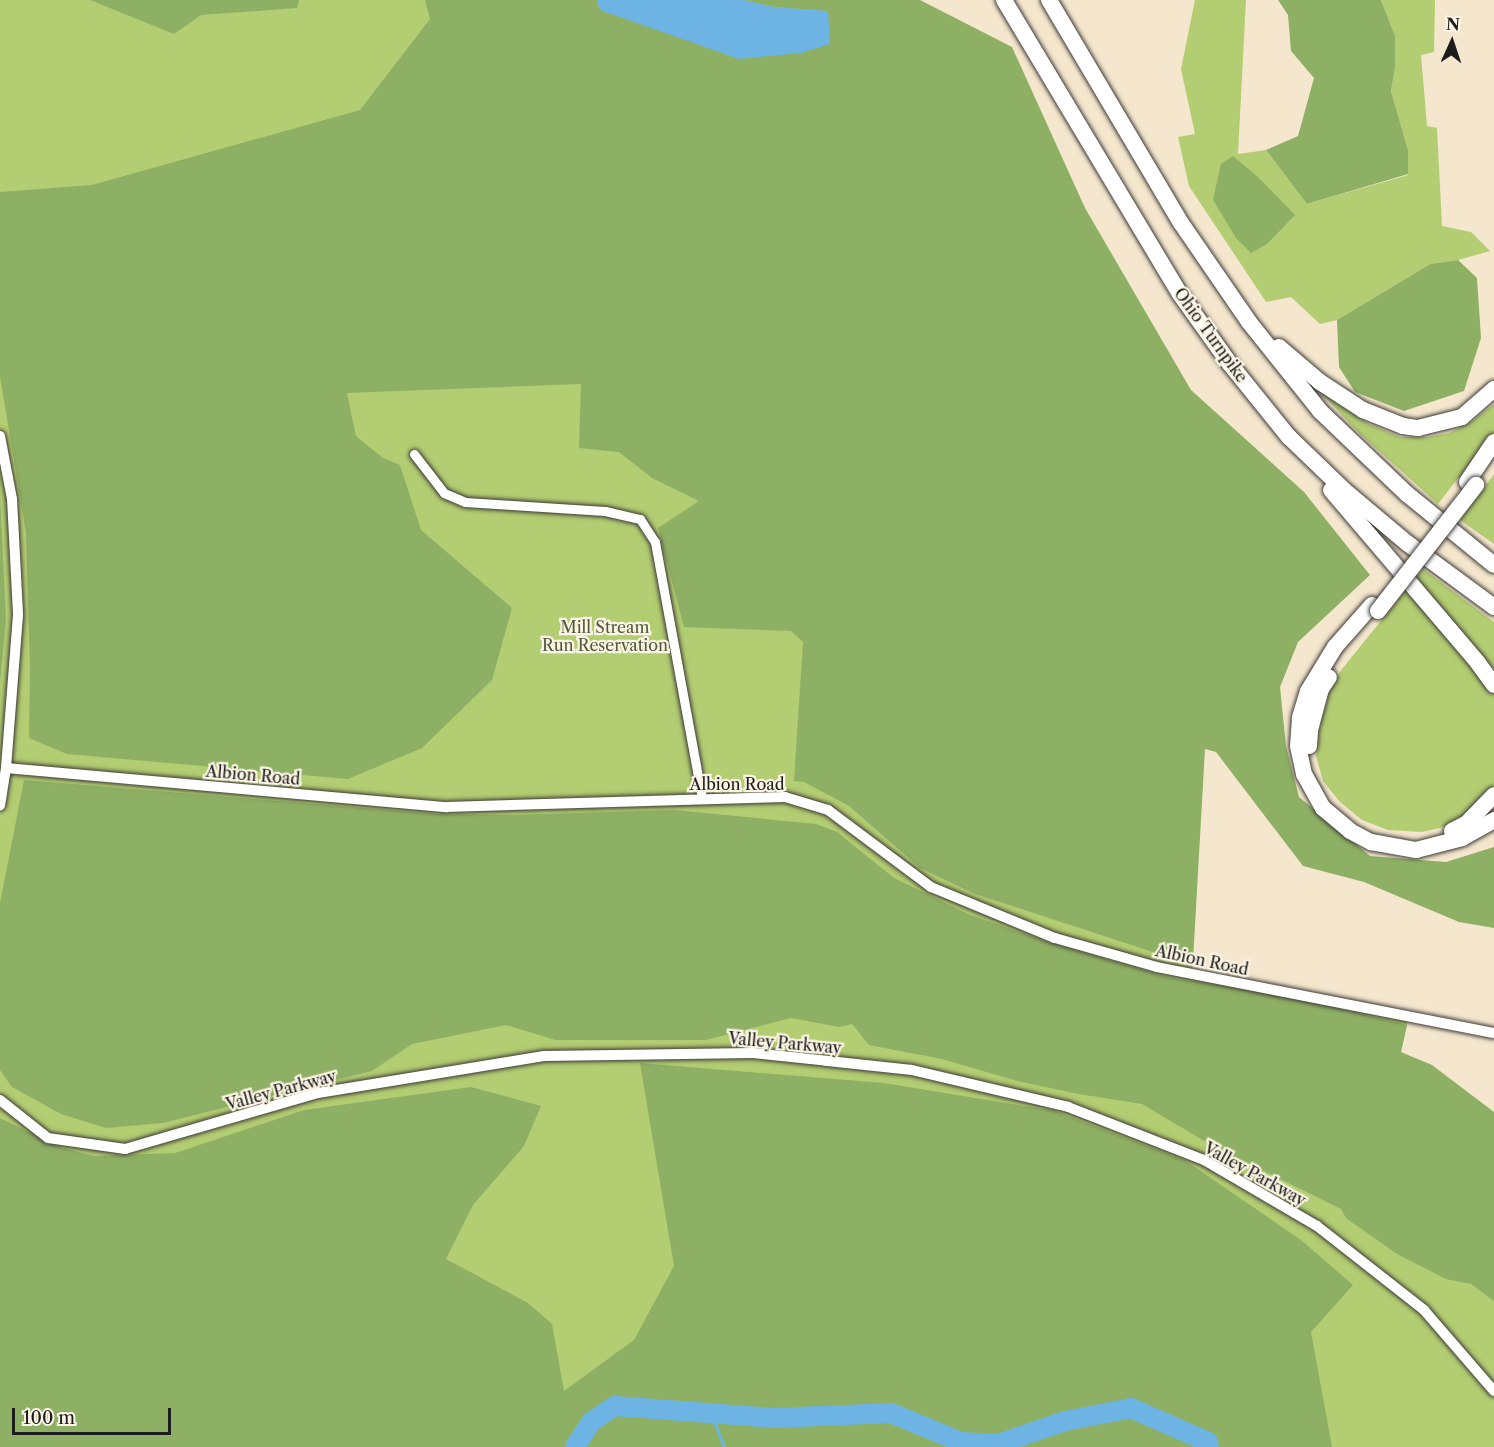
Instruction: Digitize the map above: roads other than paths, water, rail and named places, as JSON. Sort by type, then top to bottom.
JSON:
[{"type":"highway","name":"Ohio Turnpike","points":[[1004,0],[1180,294],[1230,364],[1289,437],[1344,490],[1407,543],[1494,607]]},
{"type":"highway","points":[[1049,0],[1181,223],[1249,322],[1320,411],[1407,495],[1494,566]]},
{"type":"highway","points":[[1249,322],[1320,382],[1363,410],[1388,422],[1418,428],[1441,424],[1462,417],[1494,389]]},
{"type":"highway","points":[[1289,437],[1308,465],[1478,663],[1494,685]]},
{"type":"highway","points":[[1471,484],[1494,442]]},
{"type":"highway","points":[[1494,459],[1471,484],[1375,608],[1345,651],[1321,689],[1310,730],[1309,747],[1312,766],[1321,789],[1335,806],[1360,826],[1378,834],[1396,838],[1421,839],[1446,833],[1466,824],[1494,795]]},
{"type":"highway","points":[[1375,608],[1335,647],[1308,691],[1300,718],[1298,746],[1304,774],[1323,808],[1350,831],[1371,842],[1416,850],[1462,838],[1494,820]]},
{"type":"street","points":[[0,436],[12,499],[18,615],[0,806]]},
{"type":"street","points":[[414,454],[444,493],[465,502],[605,511],[640,519],[656,542],[702,799]]},
{"type":"street","name":"Albion Road","points":[[3,768],[446,807],[785,797],[828,810],[931,887],[1055,938],[1157,967],[1494,1033]]},
{"type":"street","name":"Valley Parkway","points":[[0,1100],[48,1138],[124,1149],[318,1093],[544,1056],[753,1053],[912,1070],[1068,1107],[1204,1160],[1317,1226],[1424,1310],[1494,1391]]},
{"type":"water","points":[[597,0],[744,0],[774,7],[828,11],[830,44],[801,53],[739,59],[600,10]]},
{"type":"waterway","points":[[575,1447],[591,1422],[615,1406],[774,1418],[891,1413],[961,1442],[998,1444],[1065,1421],[1131,1408],[1208,1442],[1209,1447]]},
{"type":"waterway","points":[[711,1414],[724,1447]]},
{"type":"park label","name":"Mill Stream Run Reservation","points":[[605,636]]}]
